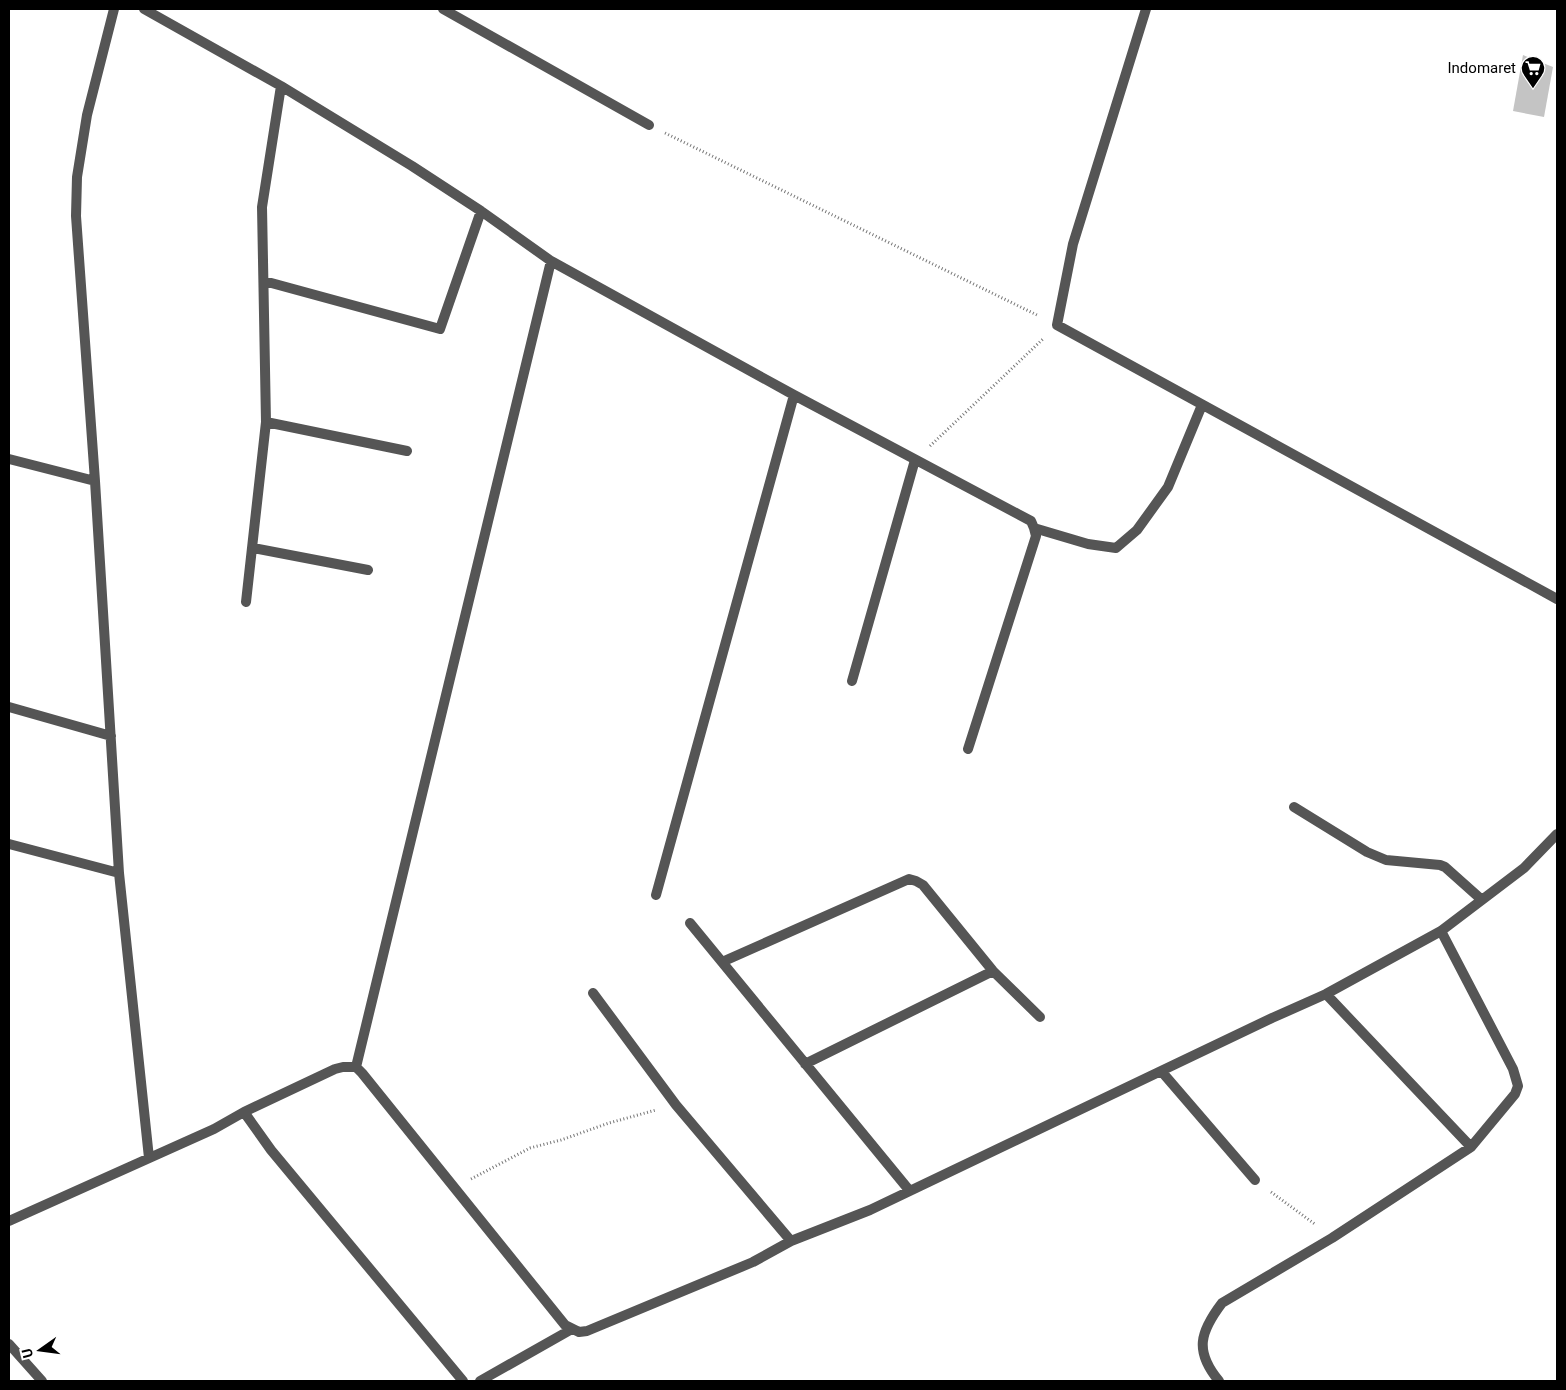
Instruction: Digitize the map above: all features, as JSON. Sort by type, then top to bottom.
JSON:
[{"type":"street","points":[[114,9],[86,115],[77,177],[76,216],[95,481],[119,873],[149,1158]]},
{"type":"street","points":[[144,9],[281,86],[412,166],[482,211],[551,261],[915,460],[1025,517],[1031,522],[1036,536],[968,749]]},
{"type":"street","points":[[443,9],[649,125]]},
{"type":"street","points":[[1146,9],[1073,244],[1057,325],[1557,599]]},
{"type":"street","points":[[246,602],[266,422],[263,195],[281,86]]},
{"type":"street","points":[[264,281],[440,329],[482,211]]},
{"type":"street","points":[[356,1067],[551,261]]},
{"type":"street","points":[[656,895],[794,394]]},
{"type":"street","points":[[1034,528],[1088,544],[1116,548],[1137,530],[1168,487],[1202,405]]},
{"type":"street","points":[[266,422],[406,451]]},
{"type":"street","points":[[9,460],[95,481]]},
{"type":"street","points":[[852,681],[915,460]]},
{"type":"street","points":[[253,548],[368,570]]},
{"type":"street","points":[[9,707],[111,736]]},
{"type":"street","points":[[1294,807],[1367,852],[1386,860],[1445,867],[1482,900]]},
{"type":"street","points":[[9,1221],[214,1129],[244,1112],[335,1069],[343,1066],[356,1067],[565,1325],[579,1332],[587,1331],[753,1262],[791,1241],[870,1210],[1326,994],[1441,931],[1524,868],[1557,834]]},
{"type":"street","points":[[9,844],[119,873]]},
{"type":"street","points":[[722,962],[909,879],[923,885],[993,971],[1040,1017]]},
{"type":"street","points":[[690,923],[909,1190]]},
{"type":"street","points":[[1219,1381],[1204,1361],[1204,1334],[1210,1319],[1222,1302],[1332,1238],[1471,1147],[1515,1094],[1518,1086],[1517,1078],[1441,931]]},
{"type":"street","points":[[805,1064],[993,971]]},
{"type":"street","points":[[593,993],[676,1105],[791,1241]]},
{"type":"street","points":[[1326,994],[1471,1147]]},
{"type":"street","points":[[1162,1072],[1255,1180]]},
{"type":"street","points":[[244,1112],[270,1150],[463,1381]]},
{"type":"street","points":[[480,1381],[572,1329]]},
{"type":"street","points":[[9,1344],[42,1381]]},
{"type":"path","points":[[649,125],[1057,325],[915,460]]},
{"type":"path","points":[[455,1188],[530,1148],[562,1140],[608,1123],[676,1105]]},
{"type":"path","points":[[1255,1180],[1332,1238]]},
{"type":"building","name":"Indomaret","points":[[1523,55],[1553,67],[1544,117],[1513,111]]},
{"type":"place","name":"Indomaret","points":[[1533,89]]}]
